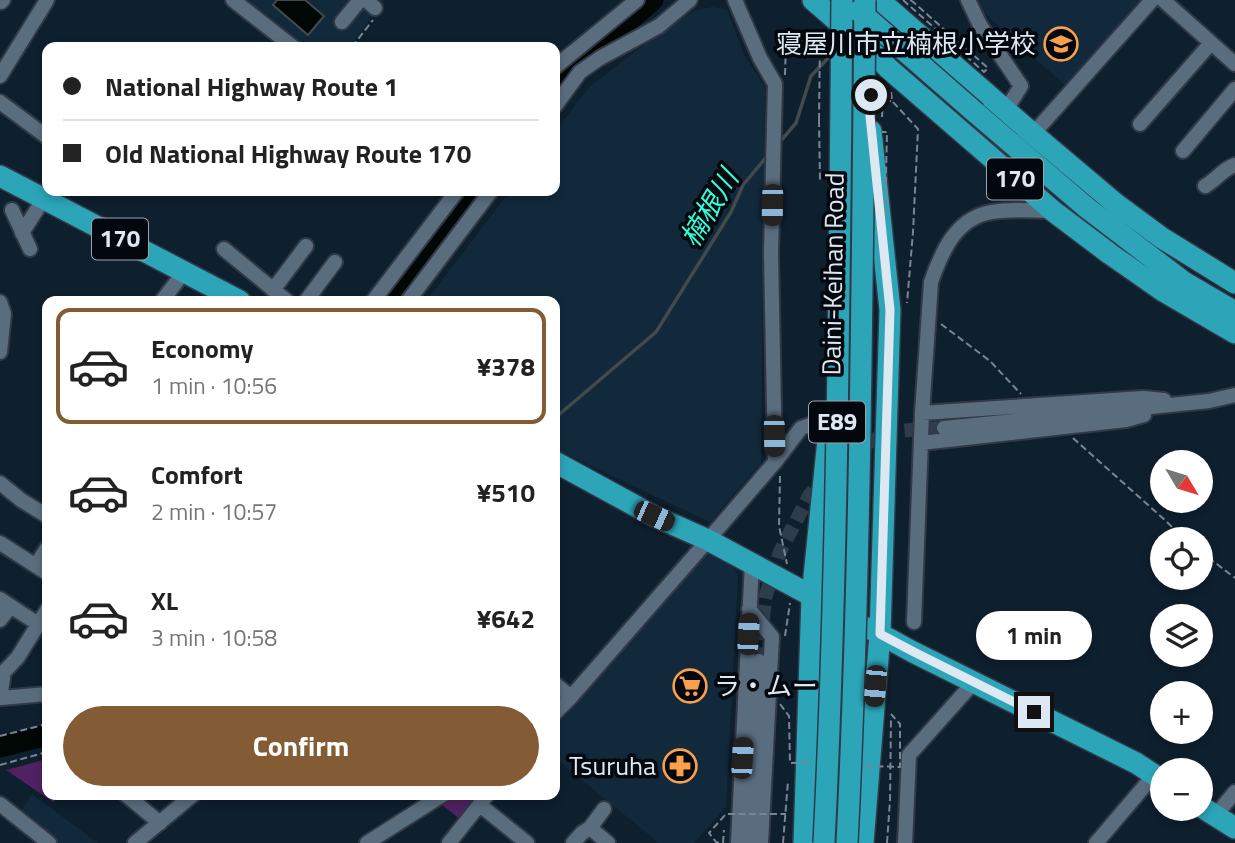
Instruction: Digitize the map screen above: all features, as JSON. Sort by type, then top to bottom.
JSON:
[{"type":"highway","name":"170","points":[[813,0],[1053,211],[1163,291],[1235,333]]},
{"type":"highway","name":"170","points":[[844,0],[1087,208],[1184,282],[1235,312]]},
{"type":"highway","points":[[809,841],[812,596],[830,418],[844,0]]},
{"type":"highway","name":"Daini-Keihan Road","points":[[809,841],[830,718],[844,0]]},
{"type":"highway","name":"Daini-Keihan Road","points":[[847,843],[857,584],[865,0]]},
{"type":"highway","points":[[863,843],[880,634],[890,310],[870,116],[874,53],[873,0]]},
{"type":"highway","name":"170","points":[[879,0],[1116,204],[1162,238],[1235,282]]},
{"type":"highway","name":"170","points":[[0,176],[42,193]]},
{"type":"highway","name":"170","points":[[49,196],[224,296]]},
{"type":"highway","points":[[560,466],[654,516],[752,563],[880,634],[1136,762],[1150,772]]},
{"type":"highway","points":[[1213,814],[1235,828]]},
{"type":"street","points":[[0,76],[47,0]]},
{"type":"street","points":[[233,0],[287,42]]},
{"type":"street","points":[[342,22],[360,0]]},
{"type":"street","points":[[560,63],[637,0]]},
{"type":"street","points":[[560,99],[580,72],[659,26],[690,0]]},
{"type":"street","points":[[735,0],[760,58],[775,84],[771,253],[775,462]]},
{"type":"street","points":[[968,0],[980,25],[1021,86],[1006,110]]},
{"type":"street","points":[[1033,134],[1152,0]]},
{"type":"street","points":[[1163,0],[1235,64]]},
{"type":"street","points":[[1140,124],[1211,43]]},
{"type":"street","points":[[1183,151],[1235,89]]},
{"type":"street","points":[[0,102],[42,133]]},
{"type":"street","points":[[1205,187],[1235,164]]},
{"type":"street","points":[[22,233],[46,196]]},
{"type":"street","points":[[377,296],[453,196]]},
{"type":"street","points":[[412,296],[487,196]]},
{"type":"street","points":[[12,210],[30,249]]},
{"type":"street","points":[[914,622],[922,413],[932,282],[938,262],[948,241],[973,218],[987,213],[1053,211]]},
{"type":"street","points":[[273,290],[306,246]]},
{"type":"street","points":[[224,249],[280,296]]},
{"type":"street","points":[[310,296],[335,262]]},
{"type":"street","points":[[166,296],[184,272]]},
{"type":"street","points":[[0,302],[5,314],[0,352]]},
{"type":"street","points":[[944,428],[1193,403],[1235,395]]},
{"type":"street","points":[[922,413],[1143,398],[1193,403]]},
{"type":"street","points":[[921,443],[1126,420],[1193,403]]},
{"type":"street","points":[[560,708],[708,540],[801,428],[830,418]]},
{"type":"street","points":[[0,483],[42,513]]},
{"type":"street","points":[[0,543],[41,569]]},
{"type":"street","points":[[738,843],[752,563]]},
{"type":"street","points":[[0,620],[5,603],[42,635]]},
{"type":"street","points":[[749,609],[772,637],[761,843]]},
{"type":"street","points":[[42,618],[18,657],[4,672],[0,698],[42,694]]},
{"type":"street","points":[[750,843],[759,661]]},
{"type":"street","points":[[905,843],[909,755],[974,682]]},
{"type":"street","points":[[560,688],[571,697]]},
{"type":"street","points":[[1096,843],[1150,786]]},
{"type":"street","points":[[1213,807],[1235,792]]},
{"type":"street","points":[[132,800],[160,823]]},
{"type":"street","points":[[135,843],[187,800]]},
{"type":"street","points":[[368,843],[434,800]]},
{"type":"street","points":[[449,843],[484,800],[527,843]]},
{"type":"street","points":[[0,804],[49,843]]},
{"type":"street","points":[[573,843],[590,828],[604,809]]},
{"type":"street","points":[[590,828],[608,843]]},
{"type":"path","points":[[903,0],[984,72],[988,68],[911,0]]},
{"type":"path","points":[[354,42],[371,9]]},
{"type":"path","points":[[819,120],[820,38]]},
{"type":"path","points":[[881,136],[883,100],[892,101]]},
{"type":"path","points":[[929,315],[990,361],[1032,405]]},
{"type":"path","points":[[1063,427],[1074,440],[1172,527]]},
{"type":"path","points":[[1213,561],[1235,578]]},
{"type":"path","points":[[0,736],[42,725]]},
{"type":"path","points":[[0,765],[42,753]]},
{"type":"path","points":[[783,843],[789,776]]},
{"type":"path","points":[[719,843],[709,833],[726,814],[786,814]]},
{"type":"shaded area","points":[[241,0],[384,0],[354,42],[292,42]]},
{"type":"shaded area","points":[[277,0],[305,0],[324,16],[308,35],[273,5]]},
{"type":"shaded area","name":"寝屋川市立楠根小学校","points":[[972,0],[1140,0],[1140,1],[1066,86]]},
{"type":"shaded area","points":[[712,7],[727,9],[744,55],[765,87],[761,463],[710,522],[560,451],[560,296],[430,296],[506,196],[560,196],[560,125],[589,87],[694,11]]},
{"type":"shaded area","points":[[709,553],[734,567],[738,577],[726,807],[694,843],[659,843],[560,762],[560,721],[701,556]]},
{"type":"shaded area","points":[[42,760],[42,795],[6,770]]},
{"type":"shaded area","points":[[32,794],[98,843],[54,843],[18,815]]},
{"type":"shaded area","points":[[447,800],[479,800],[462,821],[441,804]]},
{"type":"waterway","points":[[560,83],[582,57],[653,0]]},
{"type":"waterway","name":"楠根川","points":[[779,143],[796,123],[811,76],[833,53]]},
{"type":"waterway","name":"楠根川","points":[[560,414],[656,332],[731,212],[743,185],[769,154]]},
{"type":"waterway","points":[[395,296],[472,196]]},
{"type":"waterway","points":[[0,747],[42,736]]},
{"type":"tunnel","points":[[759,661],[765,598],[780,552],[809,496],[830,470],[871,441],[894,431],[944,428]]},
{"type":"place","name":"寝屋川市立楠根小学校","points":[[1061,44]]},
{"type":"place","name":"ラ・ムー","points":[[690,686]]},
{"type":"place","name":"Tsuruha","points":[[680,766]]},
{"type":"route","points":[[871,95],[870,116],[890,310],[880,634],[1034,712]]}]
